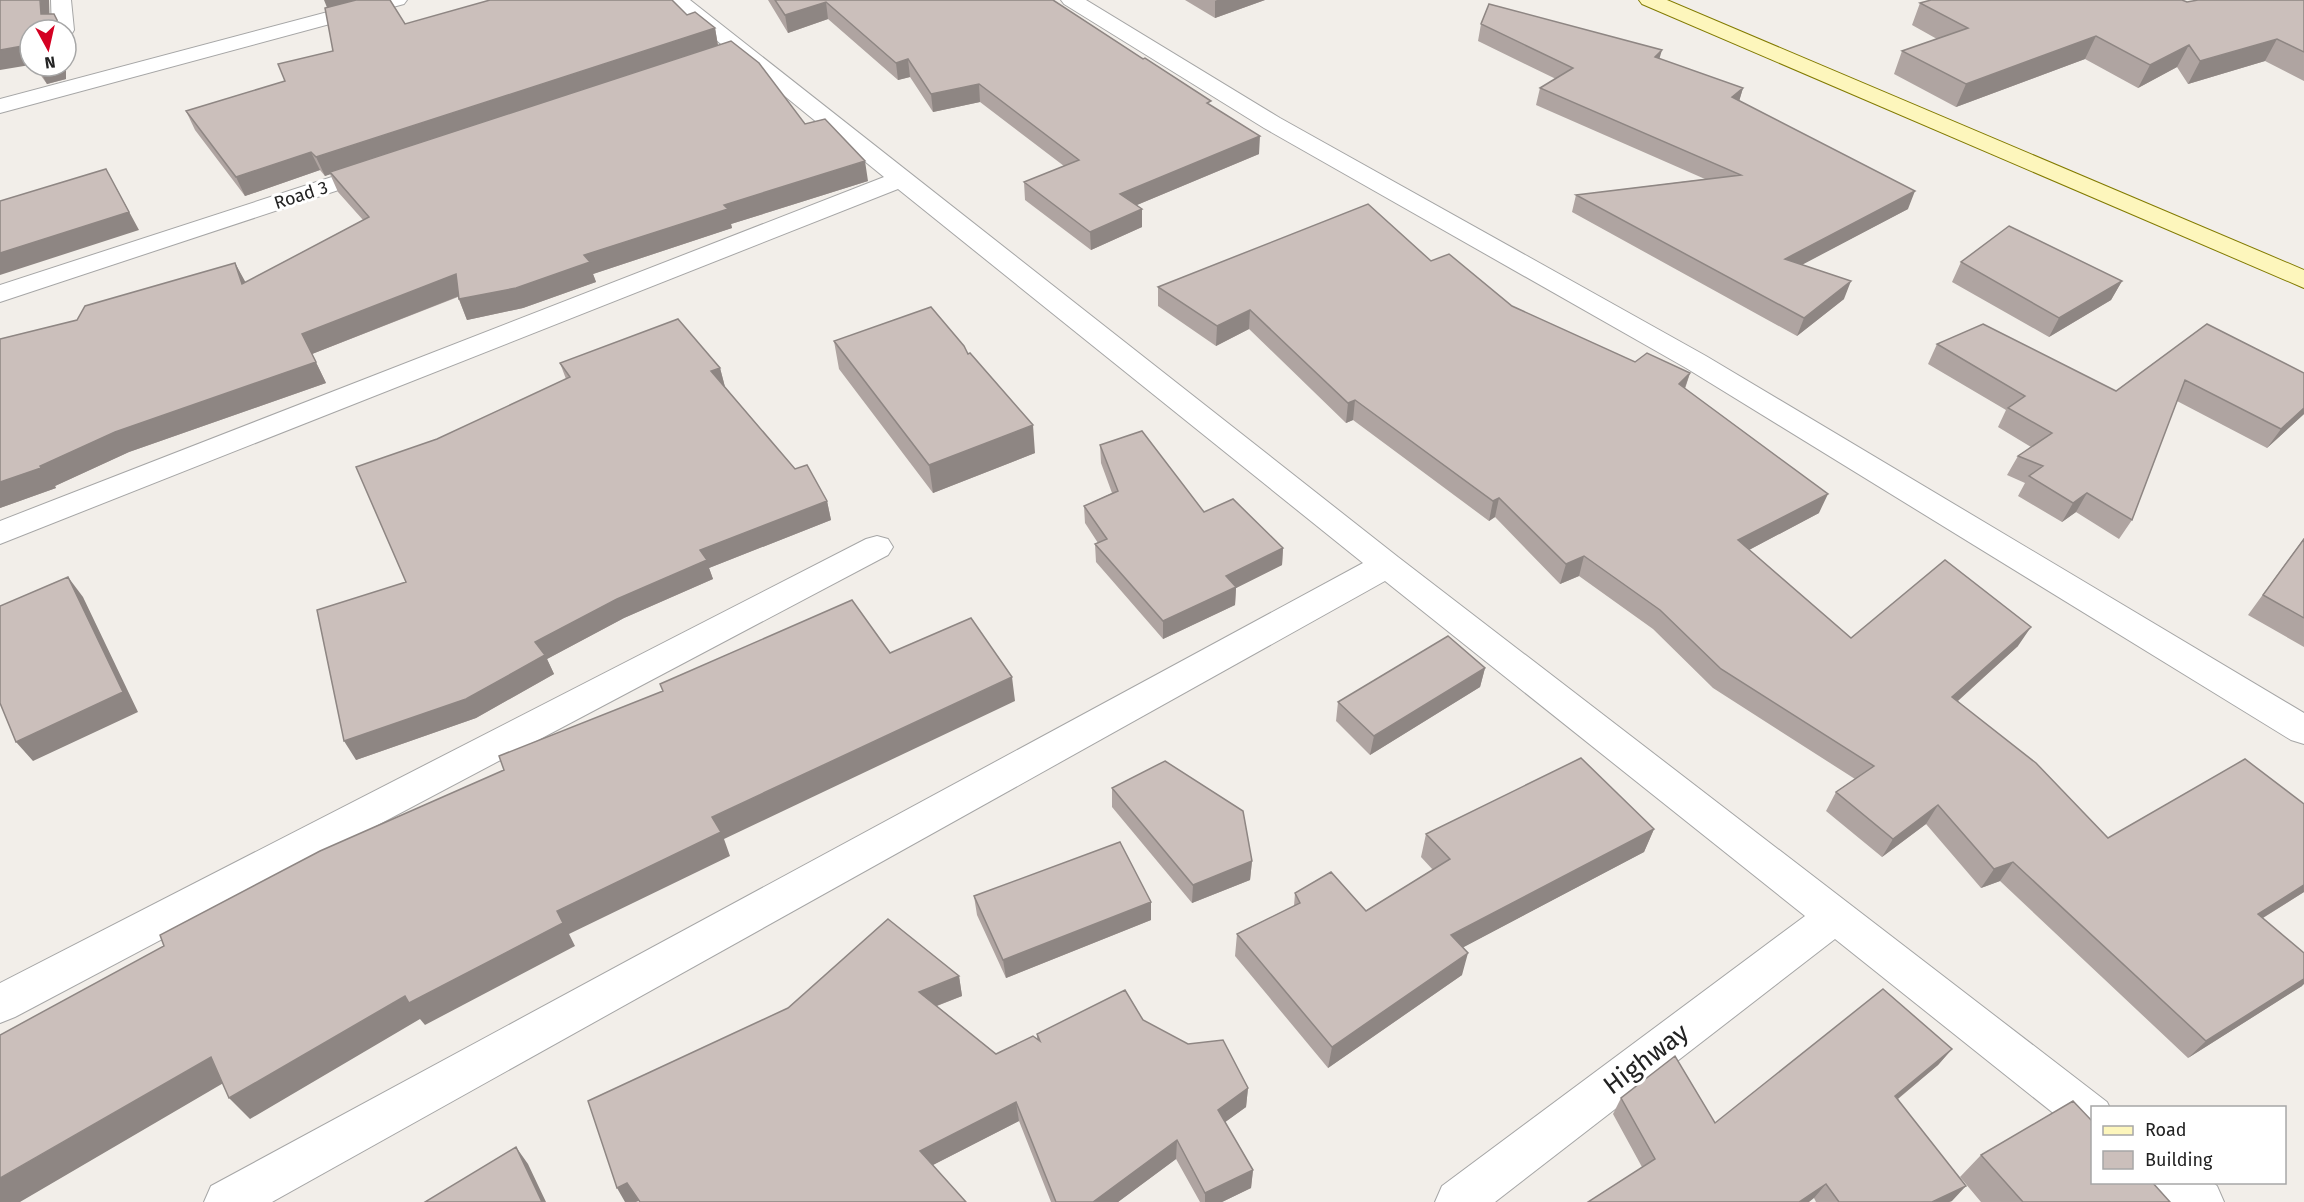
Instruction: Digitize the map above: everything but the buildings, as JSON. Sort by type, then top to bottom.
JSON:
[{"type":"street","points":[[61,0],[62,18]]},
{"type":"street","points":[[78,74],[397,0]]},
{"type":"street","points":[[677,0],[727,53],[901,179],[1387,565],[2091,1117]]},
{"type":"street","points":[[1071,0],[1272,123],[1696,362],[2304,730]]},
{"type":"street","points":[[1649,0],[2302,278]]},
{"type":"street","points":[[0,106],[65,78]]},
{"type":"street","name":"Road 3","points":[[0,294],[398,162]]},
{"type":"street","points":[[0,533],[901,179]]},
{"type":"street","points":[[0,1004],[877,548]]},
{"type":"street","points":[[228,1202],[1387,565]]},
{"type":"street","name":"Highway","points":[[1458,1202],[1835,916]]},
{"type":"street","points":[[2178,1184],[2201,1202]]}]
